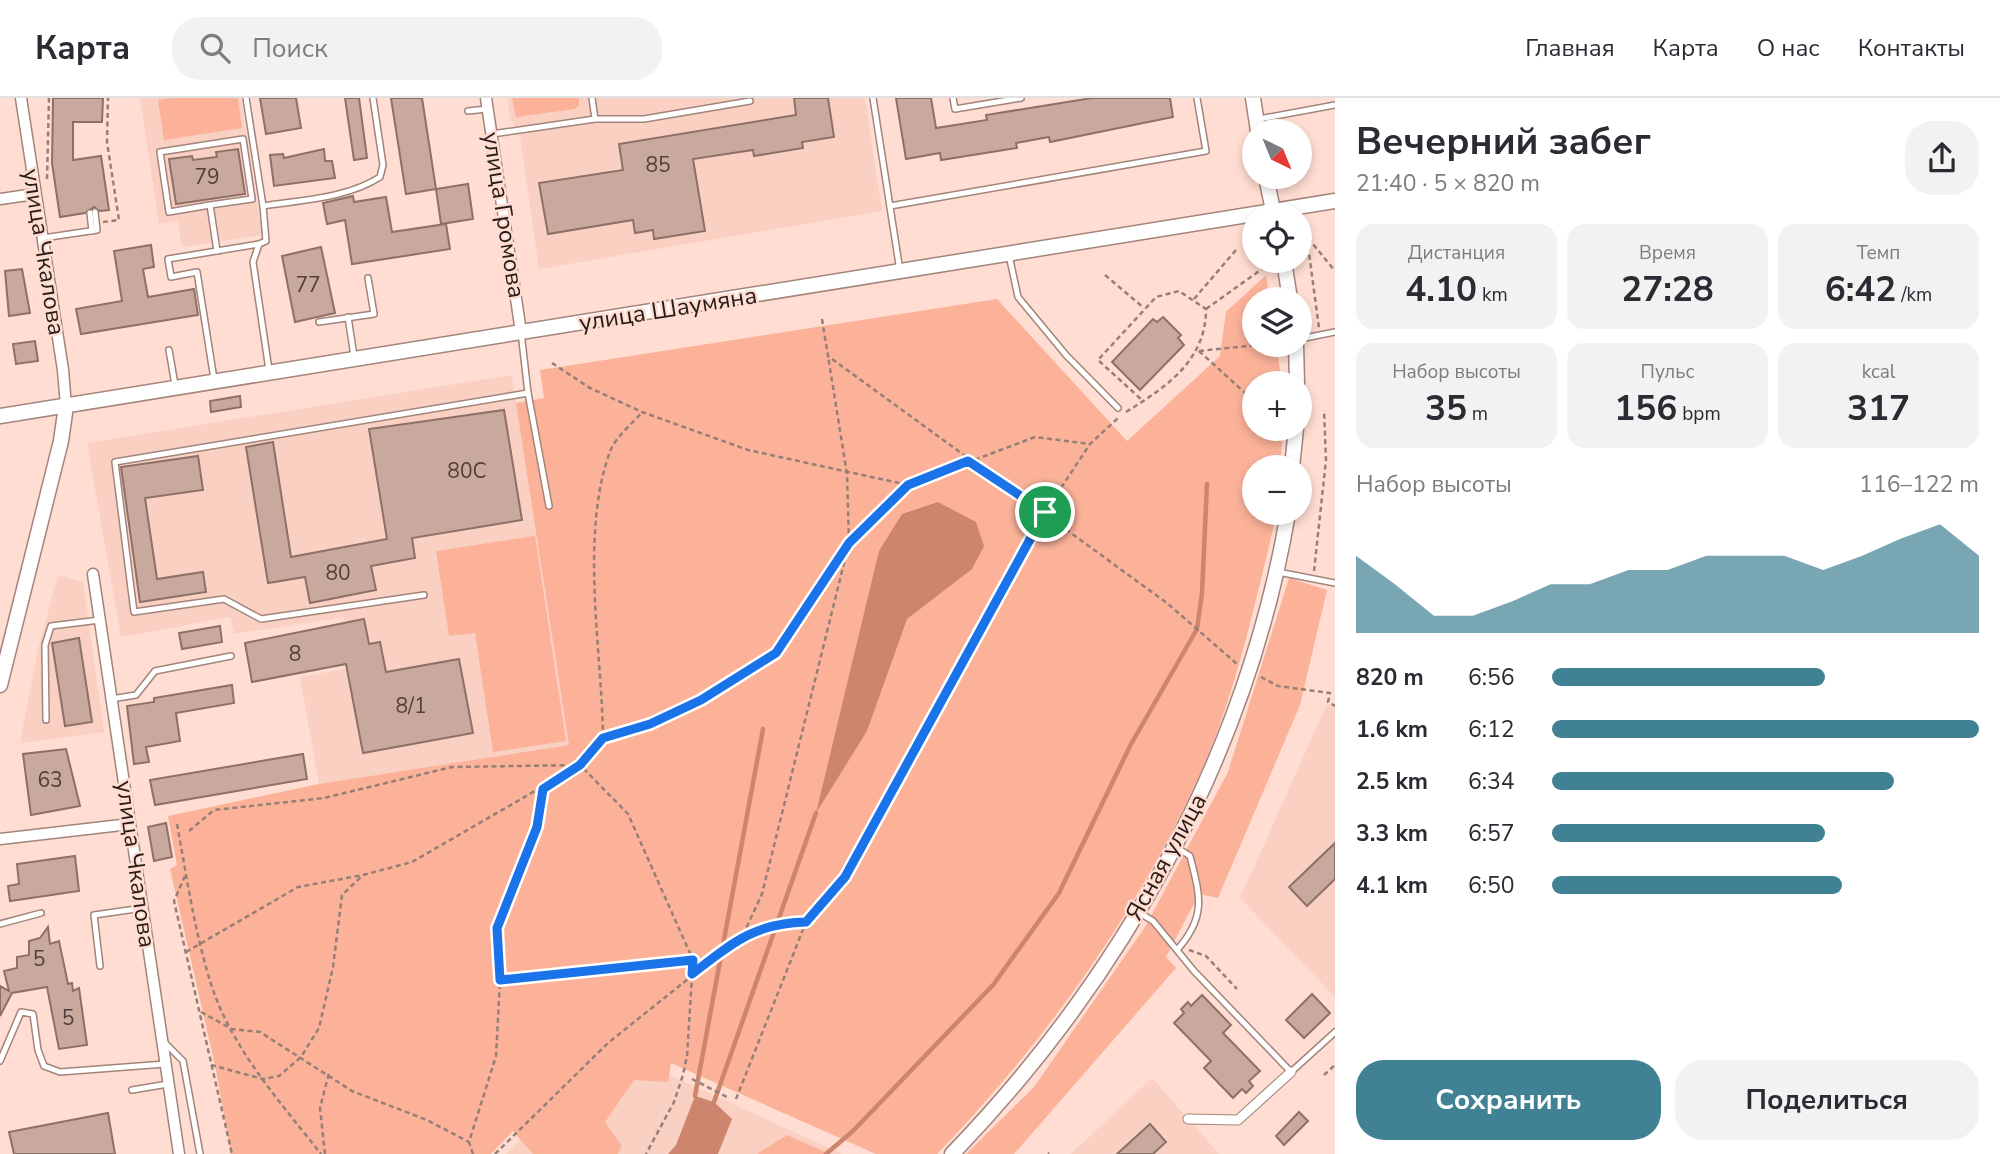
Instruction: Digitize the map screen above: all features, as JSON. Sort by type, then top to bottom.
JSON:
[{"type":"street","name":"улица Чкалова","points":[[21,98],[63,370],[65,406]]},
{"type":"street","points":[[1252,98],[1256,119]]},
{"type":"street","name":"улица Громова","points":[[486,103],[521,332]]},
{"type":"street","points":[[0,199],[35,194]]},
{"type":"street","name":"улица Шаумяна","points":[[1312,206],[1335,201]]},
{"type":"street","name":"улица Шаумяна","points":[[0,416],[1242,219]]},
{"type":"street","points":[[0,685],[61,441],[65,406]]},
{"type":"street","name":"Ясная улица","points":[[952,1154],[1014,1087],[1084,994],[1138,912],[1176,847],[1215,766],[1249,672],[1278,572],[1286,525]]},
{"type":"street","name":"улица Чкалова","points":[[93,574],[179,1154]]},
{"type":"street","points":[[0,839],[130,824]]},
{"type":"street","points":[[1188,1119],[1238,1120],[1291,1072]]},
{"type":"lane","points":[[215,382],[197,272],[171,276],[168,259],[266,241],[246,98]]},
{"type":"lane","points":[[263,206],[336,194],[369,184],[380,177],[383,165],[373,98]]},
{"type":"lane","points":[[592,98],[595,119]]},
{"type":"lane","points":[[873,98],[900,272]]},
{"type":"lane","points":[[953,98],[955,109],[1021,98]]},
{"type":"lane","points":[[890,206],[1206,151],[1197,98]]},
{"type":"lane","points":[[492,134],[595,119],[644,119],[750,101]]},
{"type":"lane","points":[[468,111],[486,103]]},
{"type":"lane","points":[[1280,119],[1335,105]]},
{"type":"lane","points":[[243,139],[252,199],[210,205],[169,212],[160,152],[243,139]]},
{"type":"lane","points":[[210,205],[217,251]]},
{"type":"lane","points":[[42,238],[92,231],[97,230],[92,212],[92,231]]},
{"type":"lane","points":[[259,244],[253,262],[258,320],[270,373]]},
{"type":"lane","points":[[1009,254],[1018,297],[1066,355],[1118,408]]},
{"type":"lane","points":[[319,322],[374,314],[368,278]]},
{"type":"lane","points":[[348,317],[355,360]]},
{"type":"lane","points":[[521,332],[528,393],[549,506]]},
{"type":"lane","points":[[1312,337],[1335,332]]},
{"type":"lane","points":[[169,350],[176,388]]},
{"type":"lane","points":[[424,595],[261,619],[224,599],[134,612],[115,462],[528,393]]},
{"type":"lane","points":[[1278,572],[1335,583]]},
{"type":"lane","points":[[46,720],[45,645],[51,625],[100,620]]},
{"type":"lane","points":[[111,699],[136,695],[156,671],[231,656]]},
{"type":"lane","points":[[1176,847],[1190,856],[1201,901],[1189,938],[1177,950]]},
{"type":"lane","points":[[100,966],[94,915],[143,908]]},
{"type":"lane","points":[[1138,912],[1153,921],[1291,1072],[1335,1032]]},
{"type":"lane","points":[[0,923],[41,914]]},
{"type":"lane","points":[[0,1061],[21,1012],[33,1014],[38,1051],[44,1066],[60,1072],[166,1063]]},
{"type":"lane","points":[[162,1039],[183,1061],[200,1154]]},
{"type":"lane","points":[[132,1090],[168,1084]]},
{"type":"path","points":[[47,181],[49,98]]},
{"type":"path","points":[[96,223],[119,220],[107,142],[108,98]]},
{"type":"path","points":[[1320,335],[1307,238],[1335,271]]},
{"type":"path","points":[[1194,299],[1236,250]]},
{"type":"path","points":[[1206,309],[1256,273]]},
{"type":"path","points":[[1105,275],[1144,307]]},
{"type":"path","points":[[1143,401],[1098,360],[1156,297],[1179,291],[1206,309]]},
{"type":"path","points":[[736,1099],[806,922],[845,877],[1045,512],[1090,444],[1122,414],[1154,397],[1199,351],[1206,328],[1206,309]]},
{"type":"path","points":[[743,935],[762,894],[769,870],[849,543],[847,474],[822,319]]},
{"type":"path","points":[[1199,351],[1242,347]]},
{"type":"path","points":[[1199,351],[1242,390]]},
{"type":"path","points":[[828,356],[968,461],[1045,512],[1167,603],[1233,661],[1278,686],[1329,694],[1328,702],[1335,706]]},
{"type":"path","points":[[552,363],[590,388],[642,412],[748,450],[847,474],[908,485]]},
{"type":"path","points":[[1313,580],[1326,460],[1324,410]]},
{"type":"path","points":[[603,738],[593,582],[600,500],[612,447],[642,412]]},
{"type":"path","points":[[186,952],[298,887],[363,875],[412,862],[543,789],[580,765],[603,738],[650,724],[701,700],[776,653],[849,543],[908,485],[1035,438],[1090,444]]},
{"type":"path","points":[[189,831],[214,810],[324,798],[452,767],[580,765],[628,814],[693,960],[687,1056],[683,1075],[674,1102],[646,1154]]},
{"type":"path","points":[[468,1142],[496,1056],[500,980],[497,928],[537,827],[543,789]]},
{"type":"path","points":[[177,824],[212,989],[262,1079],[323,1154]]},
{"type":"path","points":[[186,874],[174,901],[232,1154]]},
{"type":"path","points":[[211,1065],[262,1079],[279,1076],[302,1057],[319,1028],[333,967],[342,895],[363,875]]},
{"type":"path","points":[[495,1154],[608,1043],[743,935],[788,922],[806,922]]},
{"type":"path","points":[[500,980],[693,960]]},
{"type":"path","points":[[201,1012],[232,1029],[260,1032],[329,1073],[352,1091],[427,1120],[468,1142],[473,1154]]},
{"type":"path","points":[[1324,1075],[1335,1065]]},
{"type":"path","points":[[323,1154],[320,1108],[329,1073]]},
{"type":"path","points":[[692,1079],[727,1097]]},
{"type":"shaded area","points":[[140,98],[241,98],[262,235],[182,247],[178,221],[159,224]]},
{"type":"shaded area","points":[[238,98],[242,128],[164,140],[158,100]]},
{"type":"shaded area","points":[[507,98],[865,98],[882,211],[539,269],[520,137],[510,118]]},
{"type":"shaded area","points":[[512,98],[579,98],[579,105],[575,109],[516,117]]},
{"type":"shaded area","points":[[1266,275],[1268,287],[1253,287]]},
{"type":"shaded area","points":[[1242,297],[1242,357],[1278,357],[1280,371],[1242,371],[1242,441],[1282,441],[1281,455],[1242,455],[1242,525],[1274,525],[1245,642],[1226,705],[1203,767],[1178,820],[1120,922],[1087,972],[1016,1066],[937,1154],[876,1154],[671,1063],[668,1082],[634,1080],[605,1122],[622,1146],[618,1154],[533,1154],[513,1131],[491,1154],[231,1154],[215,1065],[170,869],[177,865],[168,816],[319,784],[569,745],[516,403],[544,398],[540,370],[997,299],[1127,441],[1220,356],[1226,312]]},
{"type":"shaded area","points":[[512,375],[569,745],[319,784],[300,677],[354,667],[344,617],[234,634],[230,617],[121,637],[87,443]]},
{"type":"shaded area","points":[[938,502],[976,522],[984,546],[972,569],[907,619],[867,731],[816,813],[879,551],[902,514]]},
{"type":"shaded area","points":[[535,536],[566,741],[493,752],[475,633],[449,636],[436,551]]},
{"type":"shaded area","points":[[58,575],[83,582],[104,732],[20,743],[38,649]]},
{"type":"shaded area","points":[[1289,578],[1327,590],[1300,705],[1218,898],[1199,894],[1166,957],[1176,968],[1014,1154],[966,1154],[1034,1087],[1145,927],[1228,772]]},
{"type":"shaded area","points":[[1327,704],[1335,708],[1335,997],[1240,898]]},
{"type":"shaded area","points":[[609,1049],[674,1077],[842,1154],[506,1154]]},
{"type":"shaded area","points":[[1152,1078],[1219,1154],[1071,1154]]},
{"type":"shaded area","points":[[695,1096],[714,1102],[732,1119],[718,1154],[668,1154],[676,1145]]},
{"type":"shaded area","points":[[787,1135],[830,1154],[757,1154]]},
{"type":"building","points":[[53,98],[103,98],[102,122],[73,122],[73,160],[101,156],[109,210],[100,211],[94,207],[85,213],[60,217],[52,163]]},
{"type":"building","points":[[260,98],[296,98],[301,128],[266,134]]},
{"type":"building","points":[[345,98],[359,98],[367,158],[354,160]]},
{"type":"building","points":[[391,98],[422,98],[436,189],[406,194]]},
{"type":"building","points":[[794,98],[828,98],[834,137],[802,142],[803,148],[754,156],[753,150],[693,159],[705,231],[654,239],[653,230],[635,233],[633,220],[548,234],[539,183],[623,170],[619,144],[796,115]]},
{"type":"building","points":[[896,98],[931,98],[936,128],[987,120],[986,115],[1092,98],[1170,98],[1173,117],[1050,142],[1049,137],[1016,143],[1017,148],[941,160],[940,153],[906,159]]},
{"type":"building","points":[[238,149],[245,194],[176,204],[169,159],[217,157],[216,152]]},
{"type":"building","points":[[324,149],[325,161],[332,161],[335,178],[274,186],[270,155],[283,154],[284,158]]},
{"type":"building","points":[[468,184],[473,219],[441,224],[436,189]]},
{"type":"building","points":[[353,196],[354,202],[386,197],[392,232],[446,224],[450,249],[352,264],[345,220],[327,224],[323,203]]},
{"type":"building","points":[[151,245],[154,267],[143,269],[148,297],[194,289],[198,315],[81,334],[76,309],[122,301],[114,251]]},
{"type":"building","points":[[321,247],[335,313],[295,322],[282,256]]},
{"type":"building","points":[[22,269],[30,313],[9,316],[5,271]]},
{"type":"building","points":[[1163,317],[1181,335],[1178,338],[1184,345],[1140,390],[1112,362],[1153,319],[1157,322]]},
{"type":"building","points":[[35,341],[38,361],[16,364],[13,344]]},
{"type":"building","points":[[240,396],[241,407],[211,412],[210,401]]},
{"type":"building","points":[[504,410],[522,520],[412,538],[415,558],[371,566],[376,590],[310,603],[305,577],[268,583],[246,447],[273,442],[291,557],[387,539],[369,429]]},
{"type":"building","points":[[198,456],[203,490],[145,498],[157,579],[203,572],[206,592],[140,602],[121,467]]},
{"type":"building","points":[[364,619],[369,644],[380,642],[386,672],[459,659],[473,733],[363,753],[346,664],[252,682],[245,643]]},
{"type":"building","points":[[220,626],[222,642],[182,649],[179,633]]},
{"type":"building","points":[[79,638],[92,722],[65,726],[52,643]]},
{"type":"building","points":[[232,685],[234,703],[176,713],[180,741],[146,747],[149,762],[134,764],[127,706],[154,702],[154,698]]},
{"type":"building","points":[[66,749],[80,806],[31,815],[23,754]]},
{"type":"building","points":[[303,754],[307,779],[155,805],[150,780]]},
{"type":"building","points":[[166,823],[172,857],[154,861],[148,827]]},
{"type":"building","points":[[1335,843],[1335,879],[1307,906],[1289,887]]},
{"type":"building","points":[[75,856],[79,891],[10,901],[8,886],[19,884],[17,864]]},
{"type":"building","points":[[48,927],[50,944],[59,941],[68,984],[72,983],[73,991],[79,988],[87,1045],[59,1049],[47,987],[12,993],[0,1016],[0,986],[9,991],[4,971],[17,968],[17,957],[29,955],[29,941],[40,938]]},
{"type":"building","points":[[1312,994],[1330,1013],[1304,1038],[1286,1020]]},
{"type":"building","points":[[1202,995],[1231,1025],[1223,1033],[1260,1071],[1249,1081],[1253,1086],[1246,1093],[1242,1089],[1233,1098],[1204,1068],[1211,1061],[1174,1023],[1184,1013],[1181,1009],[1188,1002],[1191,1006]]},
{"type":"building","points":[[1299,1112],[1308,1121],[1284,1145],[1276,1136]]},
{"type":"building","points":[[108,1113],[115,1154],[14,1154],[9,1132]]},
{"type":"building","points":[[1150,1124],[1166,1142],[1153,1154],[1117,1154]]},
{"type":"waterway","points":[[826,1154],[853,1131],[993,985],[1059,893],[1130,746],[1197,629],[1202,593],[1207,484]]},
{"type":"waterway","points":[[695,1096],[763,729]]},
{"type":"waterway","points":[[714,1102],[816,813]]},
{"type":"route","points":[[968,461],[1045,512],[845,877],[806,922],[788,922],[743,935],[692,974],[693,960],[500,980],[497,928],[537,827],[543,789],[580,765],[603,738],[650,724],[701,700],[776,653],[849,543],[908,485],[968,461]]}]
